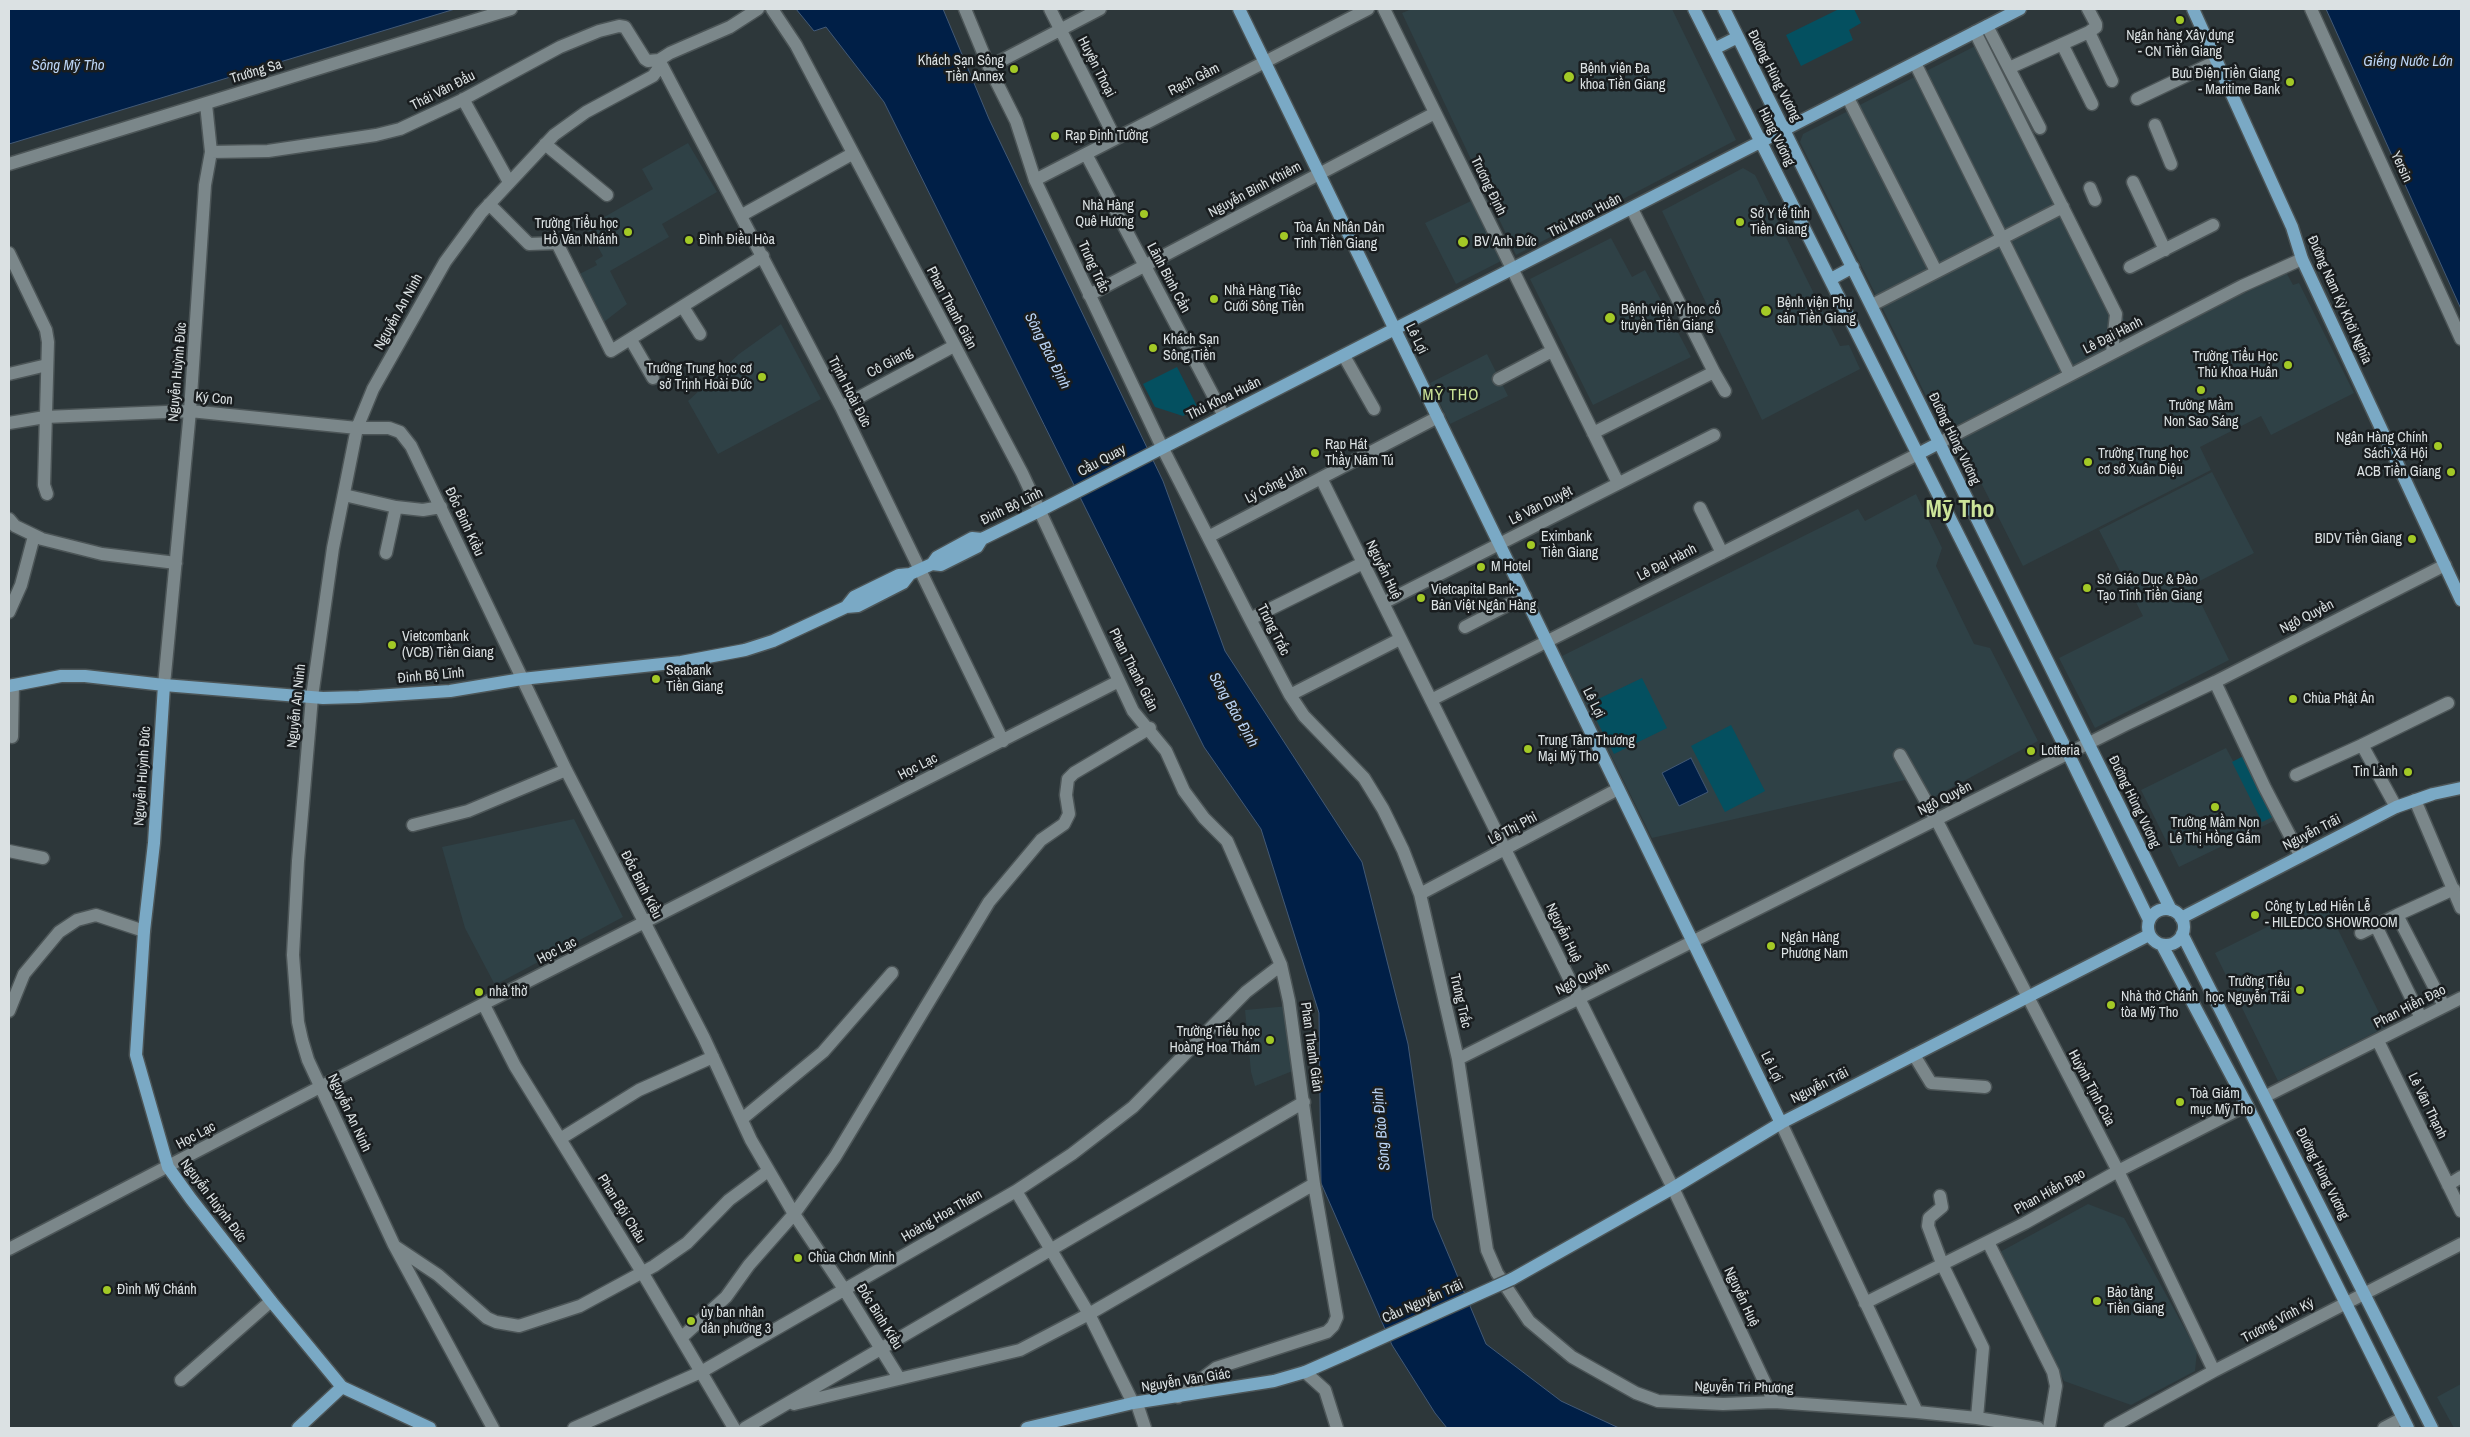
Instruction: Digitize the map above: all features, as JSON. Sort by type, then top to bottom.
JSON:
[{"type":"main road","name":"Lê Lợi","points":[[1239,9],[1781,1123]]},
{"type":"main road","name":"Hùng Vương","points":[[1694,9],[1831,279]]},
{"type":"main road","name":"Đường Hùng Vương","points":[[1724,9],[1939,443],[2176,914]]},
{"type":"main road","name":"Thủ Khoa Huân","points":[[1158,449],[1395,330],[2020,9]]},
{"type":"main road","name":"Đường Nam Kỳ Khởi Nghĩa","points":[[2194,9],[2292,227],[2302,259],[2461,600]]},
{"type":"main road","points":[[1714,49],[1738,37]]},
{"type":"main road","points":[[1853,267],[1831,279],[2068,753],[2149,920],[2149,935],[2157,943],[2162,945],[2174,943],[2182,934],[2184,928],[2176,914]]},
{"type":"main road","points":[[1918,454],[1939,443]]},
{"type":"main road","name":"Cầu Quay","points":[[1056,502],[1158,449]]},
{"type":"main road","name":"Đinh Bộ Lĩnh","points":[[11,685],[62,676],[85,676],[164,685],[312,697],[359,697],[450,691],[522,679],[714,658],[773,641],[846,607],[854,597],[898,574],[921,569],[937,557],[972,538],[982,539],[1056,502]]},
{"type":"main road","name":"Nguyễn Huỳnh Đức","points":[[164,685],[154,843],[144,931],[136,1054],[168,1167],[271,1301],[342,1387]]},
{"type":"main road","name":"Nguyễn Trãi","points":[[2149,920],[2164,908],[2176,914],[2396,807],[2461,788]]},
{"type":"main road","name":"Đường Hùng Vương","points":[[2182,934],[2266,1096],[2432,1428]]},
{"type":"main road","name":"Nguyễn Trãi","points":[[1512,1278],[1673,1188],[1781,1123],[2149,935]]},
{"type":"main road","points":[[2162,945],[2247,1105],[2406,1423]]},
{"type":"main road","name":"Cầu Nguyễn Trãi","points":[[1346,1354],[1512,1278]]},
{"type":"main road","name":"Nguyễn Văn Giác","points":[[1027,1428],[1135,1403],[1246,1387],[1306,1372],[1346,1354]]},
{"type":"main road","points":[[298,1428],[342,1387],[430,1428]]},
{"type":"street","name":"Trường Sa","points":[[9,164],[511,9]]},
{"type":"street","name":"Nguyễn An Ninh","points":[[493,1428],[394,1245],[308,1060],[298,1022],[293,955],[298,861],[312,697],[333,548],[357,428],[373,389],[445,262],[489,204],[545,144],[586,112],[653,76],[660,63],[670,52],[730,27],[758,9]]},
{"type":"street","name":"Phan Thanh Giản","points":[[772,9],[796,44],[852,154],[1041,510],[1133,711],[1141,723],[1150,728],[1166,751],[1184,791],[1204,818],[1227,841],[1281,965],[1290,1002],[1314,1184],[1337,1317],[1333,1326],[1320,1336],[1216,1368],[1178,1397]]},
{"type":"street","name":"Trưng Trắc","points":[[965,9],[989,67],[1016,122],[1035,180],[1090,295],[1158,449],[1208,537],[1290,695],[1304,716],[1364,778],[1383,809],[1403,850],[1420,894],[1458,1060],[1487,1250],[1497,1273]]},
{"type":"street","name":"Huyện Thoại","points":[[1050,9],[1115,138]]},
{"type":"street","points":[[989,67],[1100,9]]},
{"type":"street","name":"Rạch Gầm","points":[[1035,180],[1368,9]]},
{"type":"street","name":"Trương Định","points":[[1384,9],[1618,483]]},
{"type":"street","points":[[2009,68],[2089,32],[2096,27],[2088,9]]},
{"type":"street","name":"Yersin","points":[[2311,9],[2461,339]]},
{"type":"street","name":"Thái Văn Đẩu","points":[[210,152],[268,151],[376,135],[400,129],[463,99],[560,47],[599,31],[619,26],[625,27],[630,32],[637,50],[648,62],[660,63]]},
{"type":"street","points":[[1987,26],[2040,128]]},
{"type":"street","points":[[1975,32],[2116,314],[2112,354]]},
{"type":"street","points":[[2089,32],[2112,81]]},
{"type":"street","points":[[2062,44],[2092,104]]},
{"type":"street","points":[[2137,98],[2217,61]]},
{"type":"street","name":"Trịnh Hoài Đức","points":[[660,63],[742,215],[841,407],[1003,741]]},
{"type":"street","points":[[1915,63],[2070,375]]},
{"type":"street","points":[[1848,98],[1936,271]]},
{"type":"street","points":[[463,99],[509,182]]},
{"type":"street","name":"Nguyễn Huỳnh Đức","points":[[164,685],[190,411],[210,152],[206,104]]},
{"type":"street","name":"Nguyễn Bỉnh Khiêm","points":[[1090,295],[1435,113]]},
{"type":"street","points":[[2155,126],[2171,164]]},
{"type":"street","points":[[545,144],[607,195]]},
{"type":"street","points":[[742,215],[852,154]]},
{"type":"street","name":"Lãnh Binh Cẩn","points":[[1086,154],[1224,416]]},
{"type":"street","points":[[2133,182],[2165,250]]},
{"type":"street","points":[[489,204],[529,244],[557,243],[611,351],[763,256]]},
{"type":"street","points":[[1872,305],[2063,207]]},
{"type":"street","points":[[1632,209],[1725,391]]},
{"type":"street","points":[[2130,267],[2213,225]]},
{"type":"street","points":[[9,253],[46,330],[48,342],[44,485],[48,494]]},
{"type":"street","name":"Lê Đại Hành","points":[[1939,443],[2242,286],[2302,259]]},
{"type":"street","points":[[683,307],[700,334]]},
{"type":"street","points":[[631,340],[653,378]]},
{"type":"street","name":"Cô Giang","points":[[841,407],[954,346]]},
{"type":"street","points":[[1499,379],[1552,351]]},
{"type":"street","points":[[1344,356],[1374,409]]},
{"type":"street","points":[[9,374],[47,365]]},
{"type":"street","points":[[1593,433],[1714,372]]},
{"type":"street","name":"Ký Con","points":[[9,422],[45,417],[190,411],[357,428]]},
{"type":"street","name":"Lý Công Uẩn","points":[[1208,537],[1438,417]]},
{"type":"street","name":"Đốc Binh Kiều","points":[[357,428],[389,428],[400,432],[411,446],[566,770],[713,1057],[768,1171],[899,1378]]},
{"type":"street","name":"Lê Văn Duyệt","points":[[1383,603],[1714,435]]},
{"type":"street","name":"Lê Đại Hành","points":[[1431,700],[1546,640],[1918,454]]},
{"type":"street","name":"Nguyễn Huệ","points":[[1321,478],[1673,1188],[1774,1402]]},
{"type":"street","points":[[344,495],[396,507],[423,510],[440,507]]},
{"type":"street","points":[[386,553],[396,507]]},
{"type":"street","points":[[1700,508],[1722,552]]},
{"type":"street","points":[[9,519],[15,526],[34,536],[102,554],[176,563]]},
{"type":"street","points":[[9,612],[21,585],[34,536]]},
{"type":"street","points":[[1250,619],[1363,563]]},
{"type":"street","name":"Ngô Quyền","points":[[1458,1060],[2068,753],[2215,682],[2445,564]]},
{"type":"street","points":[[1465,627],[1525,596]]},
{"type":"street","points":[[1290,695],[1400,638]]},
{"type":"street","name":"Học Lạc","points":[[9,1249],[320,1087],[1119,681]]},
{"type":"street","points":[[2215,682],[2265,788],[2300,855]]},
{"type":"street","points":[[11,685],[12,737]]},
{"type":"street","points":[[2296,775],[2448,703]]},
{"type":"street","points":[[681,1338],[726,1297],[749,1265],[794,1214],[835,1157],[989,902],[1041,840],[1064,824],[1069,814],[1066,795],[1068,779],[1074,773],[1150,728]]},
{"type":"street","points":[[2362,745],[2396,807]]},
{"type":"street","name":"Huỳnh Tịnh Của","points":[[1900,755],[1937,820],[2118,1171],[2214,1371]]},
{"type":"street","points":[[413,825],[468,811],[566,770]]},
{"type":"street","name":"Lê Thị Phỉ","points":[[1420,894],[1618,789]]},
{"type":"street","points":[[2362,934],[2397,915],[2458,899],[2415,800]]},
{"type":"street","points":[[9,851],[43,858]]},
{"type":"street","points":[[9,1011],[24,974],[59,932],[77,920],[96,914],[144,931]]},
{"type":"street","points":[[2397,915],[2444,1006]]},
{"type":"street","points":[[2376,926],[2421,1018]]},
{"type":"street","name":"Hoàng Hoa Thám","points":[[574,1428],[701,1372],[1016,1190],[1072,1154],[1133,1108],[1246,992],[1281,965]]},
{"type":"street","points":[[742,1119],[823,1052],[892,973]]},
{"type":"street","name":"Phan Hiển Đạo","points":[[2266,1096],[2461,998]]},
{"type":"street","name":"Phan Bội Châu","points":[[484,1005],[515,1066],[642,1272],[734,1428]]},
{"type":"street","name":"Lê Văn Thạnh","points":[[2378,1041],[2461,1211]]},
{"type":"street","points":[[1914,1055],[1931,1083],[1985,1087]]},
{"type":"street","points":[[560,1139],[639,1090],[713,1057]]},
{"type":"street","points":[[744,1428],[1304,1102]]},
{"type":"street","name":"Phan Hiển Đạo","points":[[1866,1303],[1943,1266],[2118,1171],[2247,1105]]},
{"type":"street","name":"Lê Lợi","points":[[1781,1123],[1917,1412]]},
{"type":"street","points":[[394,1245],[438,1275],[488,1318],[496,1322],[519,1326],[580,1306],[642,1272],[686,1243],[729,1200],[768,1171]]},
{"type":"street","points":[[2448,1185],[2461,1177]]},
{"type":"street","points":[[781,1407],[1020,1350],[1088,1314],[1314,1184]]},
{"type":"street","points":[[1016,1190],[1088,1314],[1135,1403],[1145,1428]]},
{"type":"street","points":[[1940,1196],[1942,1207],[1931,1215],[1927,1222],[1943,1266],[1984,1348],[1977,1418]]},
{"type":"street","points":[[1988,1242],[2053,1372],[2056,1386],[2049,1428]]},
{"type":"street","name":"Trương Vĩnh Ký","points":[[2110,1428],[2214,1371],[2461,1244]]},
{"type":"street","name":"Nguyễn Tri Phương","points":[[1497,1273],[1529,1321],[1572,1357],[1636,1393],[1658,1401],[1723,1404],[1774,1402],[1917,1412],[1977,1418],[2032,1428]]},
{"type":"street","points":[[181,1380],[271,1301]]},
{"type":"street","points":[[1306,1372],[1325,1390],[1337,1428]]},
{"type":"street","points":[[2384,1428],[2406,1423]]},
{"type":"shaded area","name":"Bệnh viện Đa khoa Tiền Giang","points":[[1412,9],[1672,9],[1736,140],[1516,255],[1402,13]]},
{"type":"shaded area","points":[[1839,9],[1854,9],[1861,23],[1849,30],[1853,40],[1801,66],[1786,35]]},
{"type":"shaded area","points":[[1987,40],[2125,321],[2120,343],[1955,426],[1939,422],[1800,142],[1803,134]]},
{"type":"shaded area","name":"Trường Tiểu học Hồ Văn Nhánh","points":[[688,143],[717,192],[662,224],[669,237],[610,271],[627,304],[595,329],[568,280],[597,265],[595,261],[603,256],[587,227],[653,189],[642,169]]},
{"type":"shaded area","name":"Bệnh viện Phụ sản Tiền Giang","points":[[1743,168],[1755,175],[1840,346],[1849,345],[1860,369],[1762,420],[1662,211]]},
{"type":"shaded area","name":"BV Anh Đức","points":[[1471,201],[1501,261],[1456,284],[1425,223]]},
{"type":"shaded area","name":"Bệnh viện Y học cổ truyền Tiền Giang","points":[[1611,238],[1632,277],[1645,270],[1691,357],[1593,405],[1530,279]]},
{"type":"shaded area","points":[[2286,272],[2293,285],[2299,283],[2354,393],[2271,435],[2261,416],[2200,447],[2211,470],[2023,566],[1959,439]]},
{"type":"shaded area","name":"Trường Trung học cơ sở Trịnh Hoài Đức","points":[[781,324],[821,399],[718,454],[688,401],[739,354]]},
{"type":"shaded area","points":[[1487,354],[1508,396],[1450,424],[1430,383]]},
{"type":"shaded area","points":[[1177,367],[1198,408],[1183,416],[1155,407],[1143,384]]},
{"type":"shaded area","points":[[2212,472],[2254,553],[2192,585],[2229,660],[2095,728],[2059,658],[2143,616],[2099,530]]},
{"type":"shaded area","points":[[1916,494],[1942,548],[1936,566],[1974,644],[1990,648],[2038,741],[1921,804],[1905,780],[1652,838],[1562,656],[1858,509],[1865,521]]},
{"type":"shaded area","points":[[1642,678],[1667,728],[1614,754],[1588,704]]},
{"type":"shaded area","points":[[1731,725],[1765,791],[1725,812],[1691,746]]},
{"type":"shaded area","name":"Trường Mầm Non Lê Thị Hồng Gấm","points":[[2226,748],[2233,761],[2284,816],[2179,867],[2141,790]]},
{"type":"shaded area","points":[[2251,752],[2281,813],[2262,822],[2232,762]]},
{"type":"shaded area","points":[[574,819],[623,917],[495,985],[465,928],[442,847]]},
{"type":"shaded area","name":"Trường Tiểu học Nguyễn Trãi","points":[[2323,899],[2386,1027],[2278,1081],[2215,953]]},
{"type":"shaded area","name":"Trường Tiểu học Hoàng Hoa Thám","points":[[1289,1006],[1295,1070],[1255,1086],[1251,1072],[1245,1010]]},
{"type":"shaded area","name":"Bảo tàng Tiền Giang","points":[[2088,1204],[2124,1218],[2197,1351],[2195,1371],[2131,1405],[2064,1381],[2000,1252]]},
{"type":"shaded area","points":[[2461,1384],[2461,1428],[2454,1428],[2437,1397]]},
{"type":"water","name":"Sông Mỹ Tho","points":[[9,9],[455,9],[9,144]]},
{"type":"water","name":"Sông Bảo Định","points":[[796,9],[943,9],[989,119],[1163,481],[1225,651],[1362,862],[1408,1044],[1433,1218],[1486,1344],[1561,1401],[1619,1428],[1447,1428],[1435,1413],[1392,1345],[1321,1183],[1319,1013],[1261,829],[1204,747],[884,102],[826,27],[814,31]]},
{"type":"water","name":"Giếng Nước Lớn","points":[[2326,9],[2461,9],[2461,309]]},
{"type":"water","points":[[1691,758],[1708,792],[1679,806],[1662,773]]},
{"type":"place","name":"Ngân hàng Xây dựng - CN Tiền Giang","points":[[2180,20]]},
{"type":"place","name":"Khách Sạn Sông Tiền Annex","points":[[1014,69]]},
{"type":"place","name":"Bệnh viện Đa khoa Tiền Giang","points":[[1569,77]]},
{"type":"place","name":"Bưu Điện Tiền Giang - Maritime Bank","points":[[2290,82]]},
{"type":"place","name":"Rạp Định Tường","points":[[1055,136]]},
{"type":"place","name":"Nhà Hàng Quê Hương","points":[[1144,214]]},
{"type":"place","name":"Sở Y tế tỉnh Tiền Giang","points":[[1740,222]]},
{"type":"place","name":"Trường Tiểu học Hồ Văn Nhánh","points":[[628,232]]},
{"type":"place","name":"Tòa Án Nhân Dân Tỉnh Tiền Giang","points":[[1284,236]]},
{"type":"place","name":"Đình Điều Hòa","points":[[689,240]]},
{"type":"place","name":"BV Anh Đức","points":[[1463,242]]},
{"type":"place","name":"Nhà Hàng Tiệc Cưới Sông Tiền","points":[[1214,299]]},
{"type":"place","name":"Bệnh viện Phụ sản Tiền Giang","points":[[1766,311]]},
{"type":"place","name":"Bệnh viện Y học cổ truyền Tiền Giang","points":[[1610,318]]},
{"type":"place","name":"Khách Sạn Sông Tiền","points":[[1153,348]]},
{"type":"place","name":"Trường Tiểu Học Thủ Khoa Huân","points":[[2288,365]]},
{"type":"place","name":"Trường Trung học cơ sở Trịnh Hoài Đức","points":[[762,377]]},
{"type":"place","name":"Trường Mầm Non Sao Sáng","points":[[2201,390]]},
{"type":"place","name":"Ngân Hàng Chính Sách Xã Hội","points":[[2438,446]]},
{"type":"place","name":"Rạp Hát Thầy Năm Tú","points":[[1315,453]]},
{"type":"place","name":"Trường Trung học cơ sở Xuân Diệu","points":[[2088,462]]},
{"type":"place","name":"ACB Tiền Giang","points":[[2451,472]]},
{"type":"place","name":"BIDV Tiền Giang","points":[[2412,539]]},
{"type":"place","name":"Eximbank Tiền Giang","points":[[1531,545]]},
{"type":"place","name":"M Hotel","points":[[1481,567]]},
{"type":"place","name":"Sở Giáo Dục & Đào Tạo Tỉnh Tiền Giang","points":[[2087,588]]},
{"type":"place","name":"Vietcapital Bank- Bản Việt Ngân Hàng","points":[[1421,598]]},
{"type":"place","name":"Vietcombank (VCB) Tiền Giang","points":[[392,645]]},
{"type":"place","name":"Seabank Tiền Giang","points":[[656,679]]},
{"type":"place","name":"Chùa Phật Ân","points":[[2293,699]]},
{"type":"place","name":"Trung Tâm Thương Mại Mỹ Tho","points":[[1528,749]]},
{"type":"place","name":"Lotteria","points":[[2031,751]]},
{"type":"place","name":"Tin Lành","points":[[2408,772]]},
{"type":"place","name":"Trường Mầm Non Lê Thị Hồng Gấm","points":[[2215,807]]},
{"type":"place","name":"Công ty Led Hiến Lễ - HILEDCO SHOWROOM","points":[[2255,915]]},
{"type":"place","name":"Ngân Hàng Phương Nam","points":[[1771,946]]},
{"type":"place","name":"Trường Tiểu học Nguyễn Trãi","points":[[2300,990]]},
{"type":"place","name":"nhà thờ","points":[[479,992]]},
{"type":"place","name":"Nhà thờ Chánh tòa Mỹ Tho","points":[[2111,1005]]},
{"type":"place","name":"Trường Tiểu học Hoàng Hoa Thám","points":[[1270,1040]]},
{"type":"place","name":"Toà Giám mục Mỹ Tho","points":[[2180,1102]]},
{"type":"place","name":"Chùa Chơn Minh","points":[[798,1258]]},
{"type":"place","name":"Đình Mỹ Chánh","points":[[107,1290]]},
{"type":"place","name":"Bảo tàng Tiền Giang","points":[[2097,1301]]},
{"type":"place","name":"ủy ban nhân dân phường 3","points":[[691,1321]]},
{"type":"district","name":"MỸ THO","points":[[1451,396]]},
{"type":"district","name":"Mỹ Tho","points":[[1960,511]]}]
